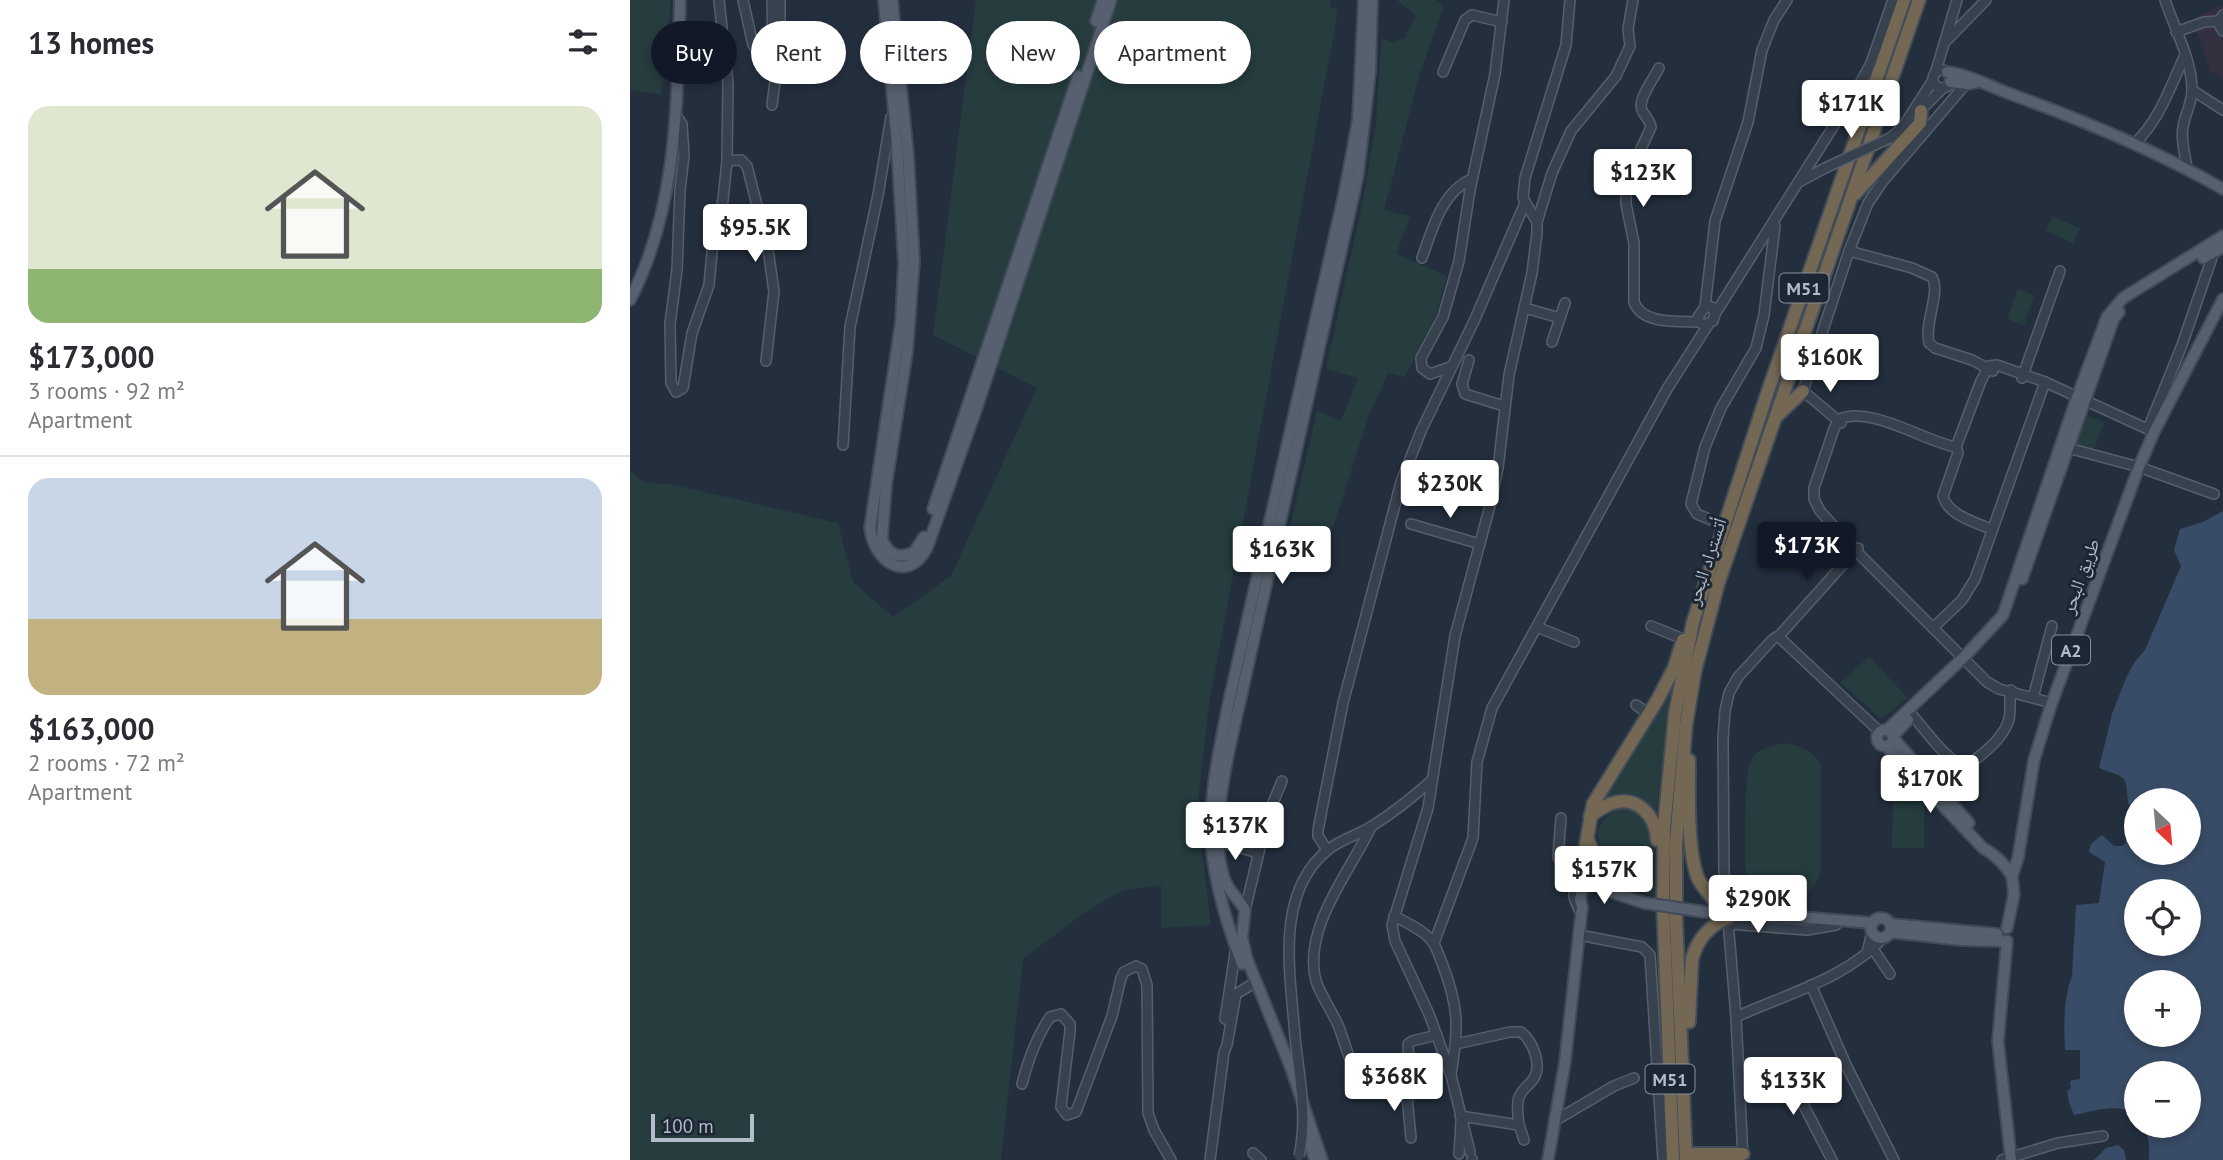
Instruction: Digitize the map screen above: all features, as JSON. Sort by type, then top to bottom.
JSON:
[{"type":"highway","name":"أتستراد البحر","points":[[1669,1159],[1664,827],[1675,714],[1693,622],[1901,0]]},
{"type":"highway","name":"أتستراد البحر","points":[[1686,1157],[1675,864],[1678,797],[1695,671],[1711,609],[1775,417],[1919,0]]},
{"type":"highway","points":[[1853,197],[1920,123],[1923,118],[1921,111]]},
{"type":"highway","points":[[1804,334],[1811,366]]},
{"type":"highway","points":[[1775,417],[1803,391]]},
{"type":"highway","points":[[1593,875],[1587,839],[1590,817],[1598,794],[1649,714],[1674,668],[1686,629],[1693,622]]},
{"type":"highway","points":[[1685,1095],[1690,1057],[1692,959],[1706,932],[1726,917],[1705,891],[1696,873],[1689,799],[1690,741],[1686,725]]},
{"type":"highway","points":[[1590,817],[1602,808],[1618,802],[1633,803],[1645,810],[1656,824],[1658,874],[1663,880]]},
{"type":"highway","points":[[1686,1157],[1743,1157]]},
{"type":"main road","points":[[631,295],[647,261],[665,200],[675,114],[680,0]]},
{"type":"main road","points":[[884,0],[901,197],[903,295],[870,528],[871,539],[883,559],[890,564],[905,566],[917,561],[927,548],[996,351],[1111,0]]},
{"type":"main road","points":[[892,0],[908,154],[914,261],[907,352],[881,527],[884,545],[892,555],[903,556],[914,552],[922,542],[1103,0]]},
{"type":"main road","points":[[1315,1160],[1279,1056],[1236,947],[1215,870],[1211,837],[1222,735],[1345,195],[1357,120],[1364,0]]},
{"type":"main road","points":[[1322,1160],[1291,1068],[1247,960],[1242,938],[1245,910],[1224,878],[1220,842],[1224,780],[1231,743],[1358,175],[1370,72],[1372,0]]},
{"type":"main road","points":[[1943,79],[1972,81],[2063,112],[2223,189]]},
{"type":"main road","points":[[1886,736],[1912,715],[1966,658],[1997,623],[2006,607],[2079,399],[2115,318],[2125,304],[2220,244]]},
{"type":"main road","name":"طريق البحر","points":[[2007,1159],[1997,1041],[2004,958],[2001,936],[2014,894],[2013,878],[2034,760],[2151,431],[2223,299]]},
{"type":"main road","points":[[1886,736],[2000,626],[2012,608],[2068,447],[2079,399]]},
{"type":"main road","points":[[1886,736],[1989,844],[2013,878]]},
{"type":"main road","points":[[1548,1160],[1556,1120],[1579,934],[1580,899],[1593,875],[1627,897],[1645,903],[1726,917],[1799,919],[1872,928]]},
{"type":"main road","points":[[1223,905],[1237,898]]},
{"type":"main road","points":[[1872,928],[1877,919],[1883,918],[1888,931]]},
{"type":"main road","points":[[1799,919],[1872,928]]},
{"type":"main road","points":[[1872,928],[1876,936],[1888,931],[2001,936]]},
{"type":"street","points":[[675,114],[682,124],[684,140],[679,204],[680,237],[670,324],[671,383],[676,392],[683,388],[692,333],[709,285],[713,243],[723,200],[727,161],[728,83],[719,0]]},
{"type":"street","points":[[743,0],[753,45],[760,52],[765,50],[770,38],[772,0]]},
{"type":"street","points":[[772,105],[780,41],[780,0]]},
{"type":"street","points":[[1450,367],[1430,374],[1422,368],[1421,358],[1443,317],[1462,245],[1472,179],[1495,74],[1504,0]]},
{"type":"street","points":[[1537,222],[1525,202],[1525,178],[1566,45],[1570,0]]},
{"type":"street","points":[[1471,1158],[1468,1135],[1461,1118],[1451,1075],[1419,990],[1395,940],[1392,925],[1428,808],[1455,636],[1497,468],[1504,406],[1536,249],[1537,222],[1564,145],[1579,119],[1616,76],[1630,46],[1628,29],[1633,0]]},
{"type":"street","points":[[1434,943],[1473,838],[1477,762],[1484,732],[1503,685],[1703,324],[1699,313],[1705,307],[1715,221],[1748,122],[1765,42],[1774,19],[1787,0]]},
{"type":"street","points":[[1659,68],[1641,103],[1642,111],[1651,127],[1629,175],[1626,189],[1626,204],[1634,243],[1634,302],[1637,311],[1646,316],[1703,324],[1713,321],[1857,89],[1901,0]]},
{"type":"street","points":[[1954,97],[1943,79],[1939,59],[1957,0]]},
{"type":"street","points":[[1946,41],[1986,0]]},
{"type":"street","points":[[2165,0],[2185,55],[2192,90],[2182,136],[2187,170]]},
{"type":"street","points":[[1443,72],[1465,20],[1472,15],[1502,22]]},
{"type":"street","points":[[2176,32],[2221,18]]},
{"type":"street","points":[[2221,18],[2218,26],[2223,31]]},
{"type":"street","points":[[2134,144],[2153,123],[2185,55]]},
{"type":"street","points":[[1797,183],[1890,138],[1921,111],[1943,79]]},
{"type":"street","points":[[1904,127],[1908,116],[1943,79]]},
{"type":"street","points":[[1840,422],[1803,391],[1861,217],[1883,181],[1954,97],[1972,81]]},
{"type":"street","points":[[2192,90],[2223,110]]},
{"type":"street","points":[[843,445],[850,327],[893,109]]},
{"type":"street","points":[[727,161],[741,160],[747,166],[768,248],[774,292],[766,361]]},
{"type":"street","points":[[1422,258],[1436,219],[1450,195],[1464,182],[1472,179]]},
{"type":"street","points":[[1327,850],[1318,836],[1318,830],[1343,702],[1401,482],[1525,202]]},
{"type":"street","points":[[1724,525],[1697,514],[1691,504],[1705,447],[1721,408],[1756,348],[1764,315],[1776,220]]},
{"type":"street","name":"طريق البحر","points":[[2151,431],[2220,244]]},
{"type":"street","points":[[1849,251],[1912,268],[1933,277],[1936,284],[1927,327],[1929,343],[1935,348],[1972,360],[1989,369],[2023,376],[2044,384],[2151,431]]},
{"type":"street","points":[[2023,376],[2060,271]]},
{"type":"street","points":[[1552,342],[1565,303]]},
{"type":"street","points":[[1705,307],[1712,307],[1715,314]]},
{"type":"street","points":[[1525,308],[1560,318]]},
{"type":"street","points":[[1469,360],[1462,384],[1465,394],[1504,406]]},
{"type":"street","points":[[1989,369],[1957,450],[1943,496],[1951,510],[1991,529]]},
{"type":"street","points":[[1935,626],[1962,600],[1971,587],[2044,384]]},
{"type":"street","points":[[1840,422],[1866,421],[1957,450]]},
{"type":"street","points":[[1840,422],[1817,499],[1858,549],[1987,682],[2053,701]]},
{"type":"street","points":[[2068,447],[2139,467],[2214,495]]},
{"type":"street","points":[[1411,524],[1480,544]]},
{"type":"street","points":[[1743,1157],[1736,1017],[1724,872],[1725,711],[1729,693],[1738,677],[1858,549]]},
{"type":"street","points":[[1651,626],[1683,639]]},
{"type":"street","points":[[2030,695],[2052,626]]},
{"type":"street","points":[[1536,627],[1574,642]]},
{"type":"street","points":[[1778,637],[1861,716],[1886,736]]},
{"type":"street","points":[[1912,715],[1943,751],[1960,765],[1966,766],[1991,744],[2007,725],[2011,690]]},
{"type":"street","points":[[1636,705],[1649,714]]},
{"type":"street","points":[[1298,1158],[1303,1138],[1303,1105],[1290,958],[1293,908],[1299,890],[1327,850],[1371,827],[1409,801],[1432,780]]},
{"type":"street","points":[[1245,910],[1268,816],[1282,781]]},
{"type":"street","points":[[1561,818],[1558,854],[1560,860],[1574,870],[1574,897],[1581,911]]},
{"type":"street","points":[[1371,827],[1322,919],[1315,955],[1315,975],[1365,1090],[1406,1086]]},
{"type":"street","points":[[1220,842],[1258,853]]},
{"type":"street","points":[[1394,916],[1434,943],[1453,993],[1457,1014],[1451,1075]]},
{"type":"street","points":[[1726,917],[1807,930],[1836,925]]},
{"type":"street","points":[[1872,928],[1870,951],[1890,974]]},
{"type":"street","points":[[1736,1017],[1840,971],[1870,951],[1888,931]]},
{"type":"street","points":[[1579,934],[1646,948],[1650,955],[1669,1159]]},
{"type":"street","points":[[1224,1052],[1227,1004],[1236,947]]},
{"type":"street","points":[[1022,1084],[1042,1030],[1050,1017],[1061,1014],[1070,1024],[1070,1031],[1060,1107],[1067,1115],[1076,1112],[1112,1016],[1121,978],[1129,968],[1136,966],[1142,969],[1147,985],[1148,1113],[1171,1160]]},
{"type":"street","points":[[1210,1160],[1224,1052],[1236,994],[1251,985]]},
{"type":"street","points":[[1811,985],[1847,1067],[1894,1160]]},
{"type":"street","points":[[1442,1053],[1516,1031],[1528,1039],[1534,1051],[1537,1069],[1519,1098],[1519,1125],[1524,1140]]},
{"type":"street","points":[[1411,1138],[1406,1086],[1409,1070],[1408,1044],[1437,1035]]},
{"type":"street","points":[[1556,1120],[1634,1078]]},
{"type":"street","points":[[1741,1097],[1797,1096],[1832,1160]]},
{"type":"street","points":[[1461,1118],[1519,1125]]},
{"type":"street","points":[[1459,1158],[1461,1118]]},
{"type":"street","points":[[2007,1159],[2058,1143],[2103,1136]]},
{"type":"street","points":[[1459,1158],[1465,1150],[1471,1158]]},
{"type":"street","points":[[1253,1153],[1261,1160]]},
{"type":"shaded area","points":[[2219,5],[2223,8],[2223,79],[2210,70],[2192,20]]},
{"type":"green space","points":[[630,0],[671,0],[669,21],[651,21],[651,84],[662,84],[661,94],[630,90]]},
{"type":"green space","points":[[976,0],[1330,0],[1330,6],[1338,11],[1209,704],[1197,811],[1211,925],[1161,928],[1161,885],[1123,890],[1088,910],[1023,959],[1001,1160],[630,1160],[630,470],[644,482],[674,485],[838,523],[853,582],[893,617],[951,576],[1037,388],[933,335],[965,84],[972,84],[972,31]]},
{"type":"green space","points":[[1397,0],[1436,0],[1444,6],[1420,73],[1384,210],[1410,216],[1396,254],[1447,276],[1435,318],[1405,377],[1388,373],[1368,418],[1326,549],[1287,540],[1317,411],[1341,421],[1358,378],[1326,369],[1363,200],[1376,124],[1381,38],[1391,42],[1405,38],[1416,16]]},
{"type":"green space","points":[[2053,216],[2080,229],[2073,243],[2046,231]]},
{"type":"green space","points":[[2018,289],[2034,295],[2024,325],[2007,319]]},
{"type":"green space","points":[[2087,416],[2104,422],[2092,454],[2075,447]]},
{"type":"green space","points":[[1869,657],[1908,698],[1881,719],[1840,682]]},
{"type":"green space","points":[[1672,688],[1656,811],[1645,801],[1632,796],[1619,795],[1605,801],[1601,799],[1642,739]]},
{"type":"green space","points":[[1787,743],[1807,750],[1821,765],[1821,868],[1810,890],[1789,901],[1777,901],[1766,899],[1756,892],[1746,876],[1747,775],[1752,760],[1760,751]]},
{"type":"green space","points":[[1893,801],[1924,802],[1924,848],[1892,848]]},
{"type":"green space","points":[[1628,808],[1645,816],[1649,826],[1655,895],[1632,888],[1623,882],[1609,865],[1600,844],[1597,832],[1606,818],[1612,812]]},
{"type":"water","points":[[2223,511],[2223,1160],[2149,1160],[2148,1138],[2201,1138],[2201,1061],[2124,1061],[2124,1110],[2114,1108],[2074,1115],[2067,1091],[2071,1088],[2070,1081],[2080,1079],[2080,1050],[2065,1050],[2065,1013],[2072,976],[2076,905],[2099,903],[2105,862],[2089,852],[2091,844],[2102,835],[2114,846],[2124,844],[2124,865],[2202,864],[2202,788],[2126,788],[2125,781],[2119,775],[2099,768],[2112,714],[2126,678],[2145,650],[2181,566],[2174,550],[2180,529],[2203,522]]},
{"type":"water","points":[[2118,1145],[2124,1150],[2126,1160],[2094,1160],[2106,1148]]}]
